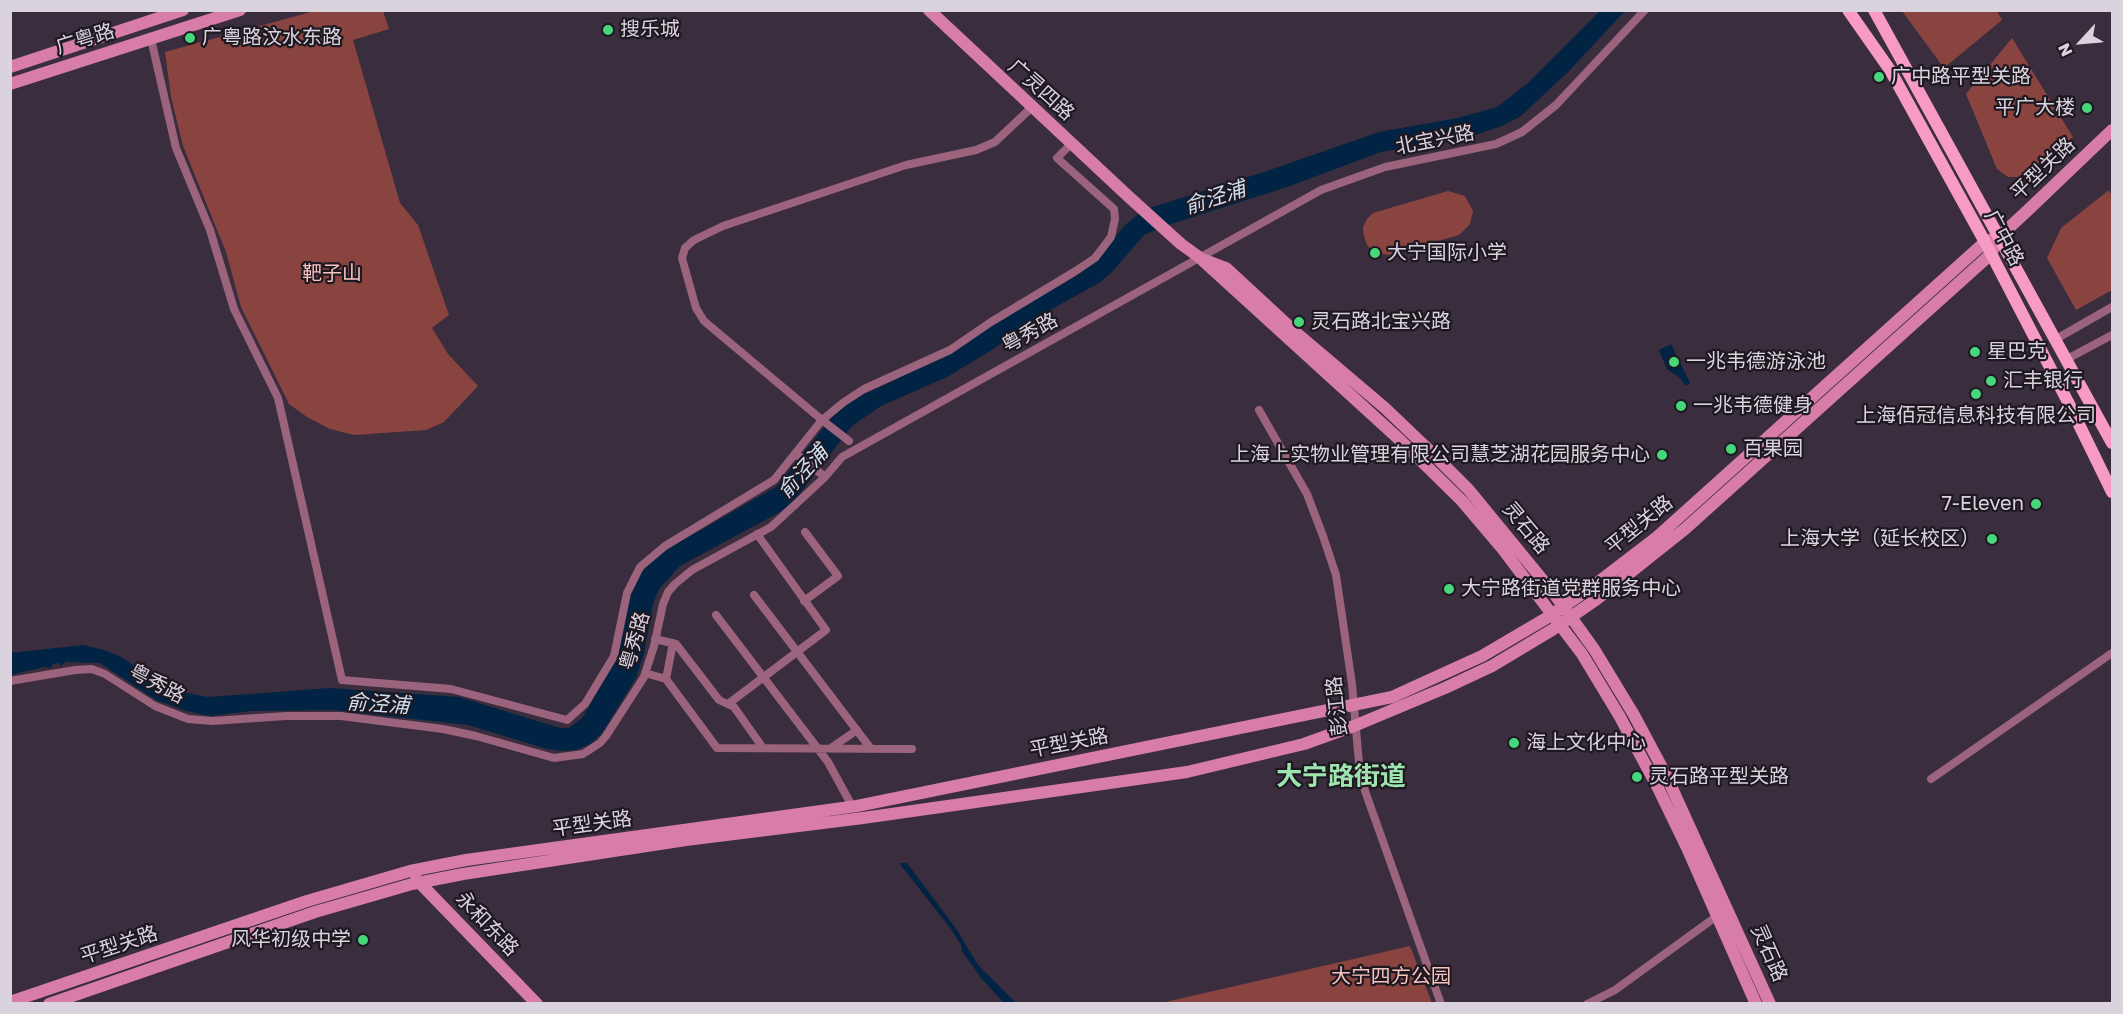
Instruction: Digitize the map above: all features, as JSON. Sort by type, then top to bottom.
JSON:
[{"type":"main road","name":"广中路","points":[[1848,10],[1890,70],[1988,248],[2063,391],[2112,492]]},
{"type":"main road","name":"广中路","points":[[1874,10],[2112,443]]},
{"type":"street","name":"广粤路","points":[[10,67],[183,10]]},
{"type":"street","name":"广粤路","points":[[10,84],[240,10]]},
{"type":"street","name":"广灵四路","points":[[929,10],[1031,108],[1181,244]]},
{"type":"street","name":"北宝兴路","points":[[1199,257],[1301,200],[1335,184],[1364,173],[1407,162],[1486,147],[1522,132],[1556,105],[1645,10]]},
{"type":"street","points":[[151,39],[176,148],[210,231],[234,309],[278,398],[342,680],[451,689],[567,720],[585,704],[614,656],[627,593],[640,567],[665,546],[774,480],[824,421],[844,402],[864,389],[950,350],[1095,258],[1111,237],[1115,219],[1114,208],[1057,158],[1071,144]]},
{"type":"street","points":[[849,441],[704,321],[696,308],[682,258],[686,248],[694,240],[723,225],[906,165],[976,150],[995,142],[1031,108]]},
{"type":"street","name":"平型关路","points":[[49,1004],[315,912],[419,882],[686,840],[863,818],[1187,772],[1304,744],[1355,726],[1445,688],[1483,670],[1562,615],[1657,537],[1988,248],[2112,130]]},
{"type":"street","name":"灵石路","points":[[1181,244],[1199,257],[1418,457],[1482,524],[1594,649],[1634,715],[1666,775],[1770,1004]]},
{"type":"street","name":"粤秀路","points":[[10,681],[92,669],[105,674],[154,706],[188,719],[212,721],[324,715],[360,718],[454,732],[554,758],[583,754],[600,743],[634,693],[645,672],[668,592],[692,570],[771,526],[825,477],[842,457],[1199,257]]},
{"type":"street","points":[[2056,339],[2112,307]]},
{"type":"street","points":[[2067,359],[2112,335]]},
{"type":"street","name":"彭江路","points":[[1259,410],[1307,494],[1336,575],[1365,791],[1441,1004]]},
{"type":"street","points":[[796,454],[825,477]]},
{"type":"street","points":[[804,601],[838,576],[805,532]]},
{"type":"street","points":[[728,704],[826,630],[757,534]]},
{"type":"street","points":[[754,595],[871,748]]},
{"type":"street","points":[[716,615],[828,762],[852,806]]},
{"type":"street","name":"灵石路","points":[[1562,615],[1658,788],[1756,1004]]},
{"type":"street","name":"平型关路","points":[[10,1002],[307,901],[410,871],[466,860],[852,806],[1392,697],[1482,656],[1562,615]]},
{"type":"street","points":[[655,639],[676,644],[719,700],[734,707],[763,748]]},
{"type":"street","points":[[666,680],[673,643]]},
{"type":"street","points":[[1930,779],[2112,653]]},
{"type":"street","points":[[645,672],[666,680],[717,748],[912,748]]},
{"type":"street","points":[[831,748],[857,730]]},
{"type":"street","name":"永和东路","points":[[410,871],[537,1004]]},
{"type":"street","points":[[1587,1004],[1615,990],[1717,916]]},
{"type":"green space","name":"靶子山","points":[[318,10],[383,11],[389,29],[353,40],[400,203],[418,225],[449,315],[432,328],[448,354],[478,386],[444,422],[426,430],[354,435],[330,429],[289,404],[241,307],[226,252],[183,146],[171,97],[165,52]]},
{"type":"green space","points":[[1902,11],[1997,11],[2002,20],[1944,68]]},
{"type":"green space","points":[[2012,38],[2073,137],[2024,177],[2008,177],[1997,169],[1966,94]]},
{"type":"green space","points":[[2109,190],[2112,197],[2112,290],[2076,310],[2047,258],[2061,228]]},
{"type":"green space","points":[[1448,191],[1465,196],[1473,211],[1470,224],[1459,235],[1389,255],[1374,252],[1367,245],[1363,227],[1373,213]]},
{"type":"green space","name":"大宁四方公园","points":[[1410,946],[1432,1003],[1161,1003]]},
{"type":"water","name":"俞泾浦","points":[[1600,11],[1625,11],[1569,71],[1521,116],[1502,126],[1470,137],[1381,152],[1290,186],[1162,227],[1144,235],[1112,272],[1099,283],[1052,309],[947,377],[881,406],[852,426],[794,501],[780,512],[680,566],[659,589],[653,604],[644,654],[636,678],[602,733],[590,744],[576,750],[547,749],[468,725],[333,710],[252,711],[209,716],[156,700],[100,663],[66,662],[61,666],[59,663],[53,664],[51,668],[44,667],[11,675],[10,653],[83,645],[121,657],[160,682],[187,693],[208,697],[330,688],[459,697],[560,728],[569,728],[582,718],[617,659],[631,594],[642,572],[654,558],[776,487],[838,410],[851,400],[897,379],[1081,273],[1103,253],[1124,226],[1143,210],[1264,172],[1379,132],[1458,118],[1497,107],[1528,83]]},
{"type":"water","points":[[1671,344],[1690,383],[1686,386],[1680,378],[1667,369],[1659,350]]},
{"type":"water","points":[[899,863],[907,863],[957,930],[978,965],[1016,1003],[1004,1003],[981,978],[962,951],[951,929]]},
{"type":"place","name":"搜乐城","points":[[608,30]]},
{"type":"place","name":"广粤路汶水东路","points":[[190,38]]},
{"type":"place","name":"广中路平型关路","points":[[1879,77]]},
{"type":"place","name":"平广大楼","points":[[2087,108]]},
{"type":"place","name":"大宁国际小学","points":[[1375,253]]},
{"type":"place","name":"灵石路北宝兴路","points":[[1299,322]]},
{"type":"place","name":"星巴克","points":[[1975,352]]},
{"type":"place","name":"一兆韦德游泳池","points":[[1674,362]]},
{"type":"place","name":"汇丰银行","points":[[1991,381]]},
{"type":"place","name":"上海佰冠信息科技有限公司","points":[[1976,394]]},
{"type":"place","name":"一兆韦德健身","points":[[1681,406]]},
{"type":"place","name":"百果园","points":[[1731,449]]},
{"type":"place","name":"上海上实物业管理有限公司慧芝湖花园服务中心","points":[[1662,455]]},
{"type":"place","name":"7-Eleven","points":[[2036,504]]},
{"type":"place","name":"上海大学（延长校区）","points":[[1992,539]]},
{"type":"place","name":"大宁路街道党群服务中心","points":[[1449,589]]},
{"type":"place","name":"海上文化中心","points":[[1514,743]]},
{"type":"place","name":"灵石路平型关路","points":[[1637,777]]},
{"type":"place","name":"风华初级中学","points":[[363,940]]},
{"type":"district","name":"大宁路街道","points":[[1341,777]]}]
